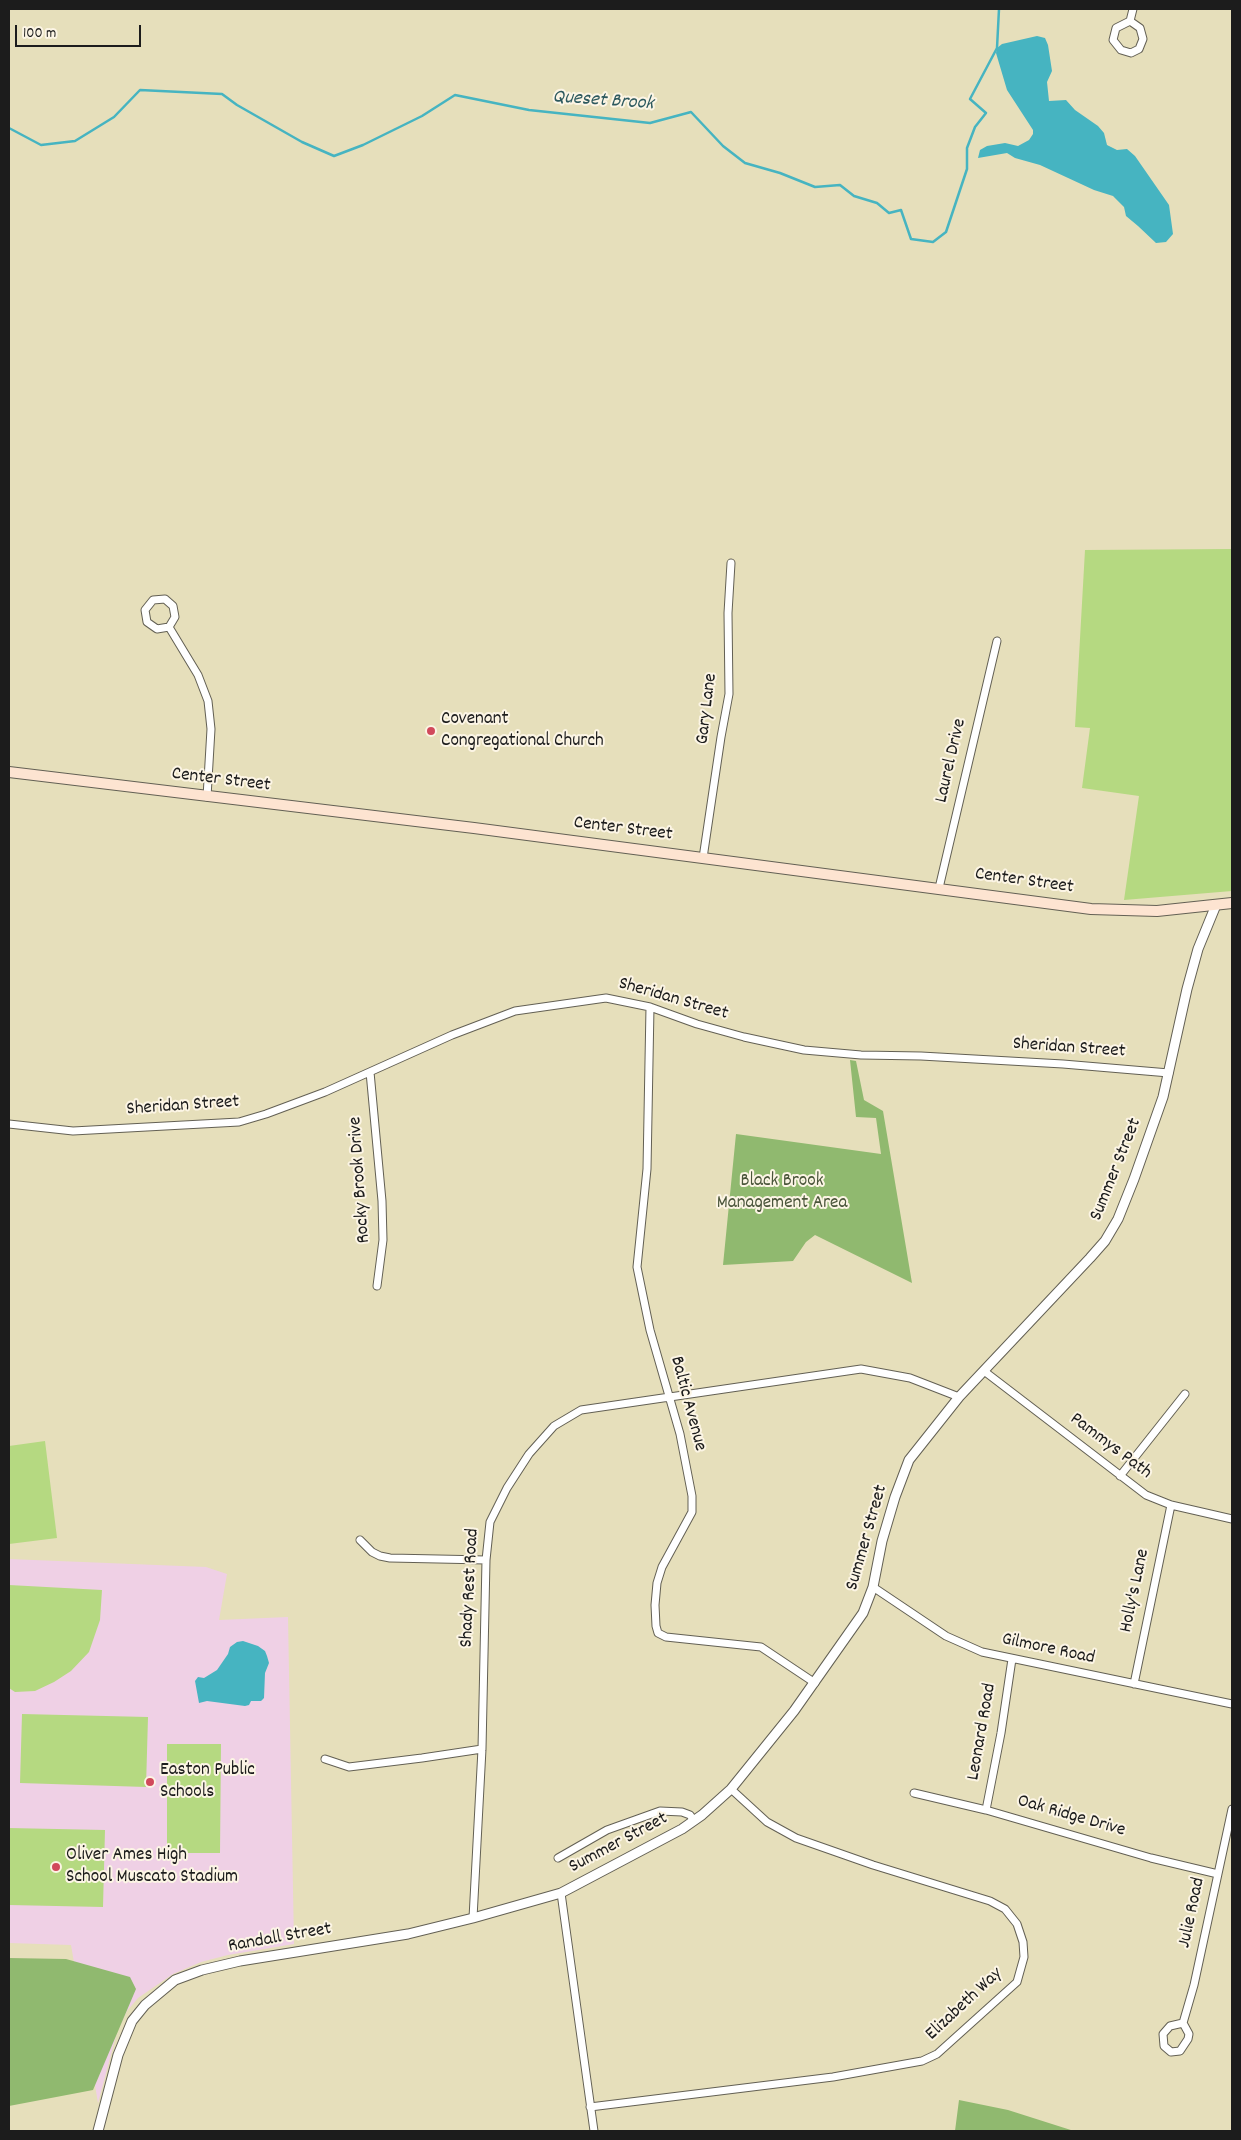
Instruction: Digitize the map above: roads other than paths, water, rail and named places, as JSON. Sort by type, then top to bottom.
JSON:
[{"type":"main road","name":"Center Street","points":[[9,772],[474,828],[1111,911],[1157,911],[1232,903]]},
{"type":"street","points":[[1130,21],[1140,28],[1143,39],[1139,49],[1131,53],[1117,48],[1113,36],[1116,28],[1130,21],[1133,9]]},
{"type":"street","name":"Gary Lane","points":[[703,858],[729,694],[728,613],[731,563]]},
{"type":"street","points":[[164,599],[173,606],[175,617],[169,627],[157,629],[147,622],[145,610],[153,600],[164,599]]},
{"type":"street","points":[[169,627],[198,675],[208,701],[211,729],[207,797]]},
{"type":"street","name":"Laurel Drive","points":[[939,888],[997,641]]},
{"type":"street","name":"Summer Street","points":[[594,2131],[561,1893],[694,1821],[731,1789],[767,1748],[863,1613],[872,1588],[882,1541],[895,1497],[909,1460],[959,1397],[1105,1241],[1118,1219],[1163,1097],[1198,948],[1216,905]]},
{"type":"street","name":"Sheridan Street","points":[[9,1124],[73,1130],[239,1122],[266,1114],[370,1072],[452,1035],[515,1011],[606,998],[650,1007],[697,1024],[804,1050],[861,1055],[922,1056],[1063,1064],[1169,1072]]},
{"type":"street","name":"Baltic Avenue","points":[[650,1007],[647,1169],[637,1267],[650,1330],[671,1397],[692,1496],[692,1512],[662,1567],[655,1605],[656,1626],[658,1633],[666,1637],[682,1640],[748,1644],[761,1647],[815,1683]]},
{"type":"street","name":"Rocky Brook Drive","points":[[370,1072],[382,1201],[383,1240],[377,1286]]},
{"type":"street","name":"Shady Rest Road","points":[[473,1918],[482,1749],[486,1560],[490,1522],[507,1488],[529,1454],[554,1426],[581,1410],[861,1369],[910,1378],[959,1397]]},
{"type":"street","name":"Pammys Path","points":[[984,1372],[1146,1495],[1170,1505],[1232,1519]]},
{"type":"street","points":[[1120,1476],[1185,1394]]},
{"type":"street","name":"Holly's Lane","points":[[1134,1684],[1170,1505]]},
{"type":"street","points":[[360,1540],[372,1552],[390,1558],[486,1560]]},
{"type":"street","name":"Gilmore Road","points":[[872,1588],[946,1636],[982,1652],[1232,1704]]},
{"type":"street","name":"Leonard Road","points":[[986,1810],[1001,1733],[1012,1659]]},
{"type":"street","points":[[325,1759],[349,1767],[482,1749]]},
{"type":"street","name":"Elizabeth Way","points":[[590,2107],[832,2077],[922,2061],[936,2054],[1017,1982],[1024,1957],[1024,1942],[1017,1924],[1005,1908],[990,1901],[873,1865],[796,1838],[767,1822],[731,1789]]},
{"type":"street","name":"Oak Ridge Drive","points":[[914,1793],[986,1810],[1151,1858],[1218,1874]]},
{"type":"street","name":"Julie Road","points":[[1183,2023],[1170,2026],[1163,2034],[1164,2046],[1172,2052],[1180,2051],[1188,2042],[1189,2034],[1183,2023],[1194,1985],[1232,1809]]},
{"type":"street","points":[[558,1858],[606,1830],[660,1811],[682,1812],[690,1815],[694,1821]]},
{"type":"street","name":"Randall Street","points":[[98,2131],[118,2055],[132,2021],[145,2004],[175,1980],[202,1970],[240,1961],[408,1934],[561,1893]]},
{"type":"water","points":[[1037,36],[1045,38],[1048,45],[1052,71],[1047,82],[1049,101],[1066,100],[1075,110],[1098,126],[1104,133],[1107,145],[1117,150],[1127,149],[1135,156],[1169,205],[1173,234],[1166,242],[1156,243],[1126,216],[1124,207],[1113,196],[1094,190],[1040,165],[1015,158],[1007,153],[978,158],[980,150],[987,146],[1005,143],[1018,146],[1029,140],[1033,134],[1033,130],[1007,90],[996,53],[997,48],[1002,44]]},
{"type":"water","points":[[243,1641],[258,1646],[265,1651],[267,1656],[269,1663],[265,1673],[264,1698],[261,1701],[251,1701],[249,1705],[245,1706],[207,1701],[199,1703],[195,1681],[198,1677],[204,1678],[217,1670],[228,1654],[230,1647],[237,1642]]},
{"type":"waterway","name":"Queset Brook","points":[[9,128],[41,145],[75,141],[114,117],[140,90],[222,94],[237,105],[302,142],[334,156],[363,145],[422,116],[455,95],[529,110],[650,123],[691,112],[723,146],[745,163],[780,173],[815,187],[840,185],[854,196],[877,203],[889,213],[901,210],[911,239],[933,242],[946,232],[967,169],[967,148],[975,127],[986,113],[970,99],[997,48],[999,9]]},
{"type":"place","name":"Covenant Congregational Church","points":[[431,731]]},
{"type":"place","name":"Easton Public Schools","points":[[150,1782]]},
{"type":"place","name":"Oliver Ames High School Muscato Stadium","points":[[56,1867]]},
{"type":"park label","name":"Black Brook Management Area","points":[[782,1193]]}]
